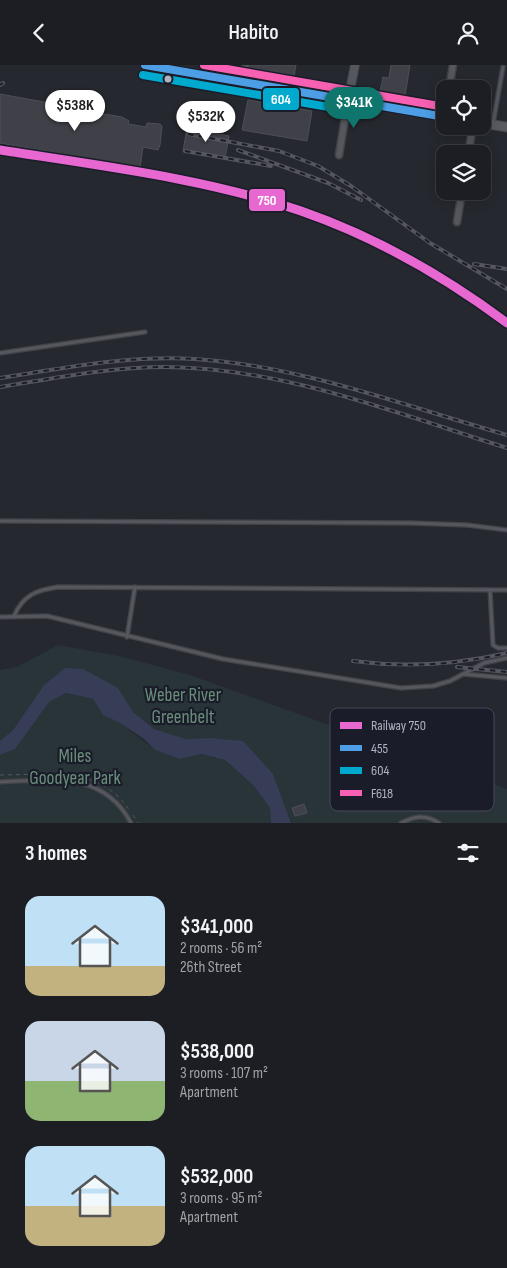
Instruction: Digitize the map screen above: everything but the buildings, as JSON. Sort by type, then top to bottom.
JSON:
[{"type":"main road","points":[[145,65],[436,114]]},
{"type":"main road","points":[[493,125],[507,127]]},
{"type":"street","points":[[243,82],[246,65]]},
{"type":"street","points":[[339,155],[355,65]]},
{"type":"street","points":[[450,80],[453,65]]},
{"type":"street","points":[[457,222],[461,200]]},
{"type":"lane","points":[[493,125],[503,67]]},
{"type":"lane","points":[[0,353],[146,332]]},
{"type":"lane","points":[[0,521],[411,523],[467,525],[507,530]]},
{"type":"lane","points":[[14,616],[18,606],[27,596],[41,590],[58,587],[507,590]]},
{"type":"lane","points":[[127,637],[136,587]]},
{"type":"lane","points":[[490,590],[493,645],[498,648],[507,647]]},
{"type":"lane","points":[[0,617],[47,616],[223,659],[401,688],[433,686],[484,663],[507,658]]},
{"type":"lane","points":[[462,674],[507,678]]},
{"type":"lane","points":[[0,782],[58,780],[87,783],[111,796],[131,823]]},
{"type":"lane","points":[[401,823],[414,816],[427,817],[439,823]]},
{"type":"green space","name":"Weber River Greenbelt","points":[[58,645],[119,656],[190,675],[330,725],[330,811],[494,811],[494,784],[507,789],[507,823],[291,823],[273,774],[210,738],[186,739],[154,729],[133,712],[118,688],[65,668],[44,685],[13,730],[0,741],[0,695],[2,694],[0,694],[0,670],[17,667]]},
{"type":"green space","name":"Miles Goodyear Park","points":[[66,693],[93,699],[103,715],[120,723],[155,750],[180,759],[202,754],[225,760],[254,786],[270,808],[271,823],[0,823],[0,755],[15,749],[48,702]]},
{"type":"water","points":[[65,668],[83,669],[118,688],[133,712],[154,729],[186,739],[210,738],[243,741],[273,774],[291,823],[271,823],[270,808],[254,786],[225,760],[202,754],[180,759],[155,750],[144,739],[120,723],[103,715],[93,699],[66,693],[49,702],[15,749],[0,755],[0,741],[13,730],[44,685]]},
{"type":"railway","points":[[188,134],[279,151],[318,166],[351,186],[430,243],[507,289]]},
{"type":"railway","points":[[238,150],[328,183],[361,200]]},
{"type":"railway","points":[[185,151],[271,166]]},
{"type":"railway","points":[[474,264],[507,269]]},
{"type":"railway","points":[[0,378],[97,363],[146,359],[195,359],[235,363],[314,378],[507,435]]},
{"type":"railway","points":[[0,387],[82,374],[144,367],[210,369],[253,375],[339,395],[507,448]]},
{"type":"railway","points":[[353,661],[411,665],[449,663],[507,653]]},
{"type":"railway","points":[[457,667],[507,672]]},
{"type":"rail line","name":"750","points":[[0,150],[190,181],[301,211],[383,245],[459,289],[507,323]]},
{"type":"transit line","name":"455","points":[[145,65],[436,115]]},
{"type":"transit line","name":"F618","points":[[204,65],[436,105]]},
{"type":"transit line","name":"604","points":[[143,75],[346,110]]}]
